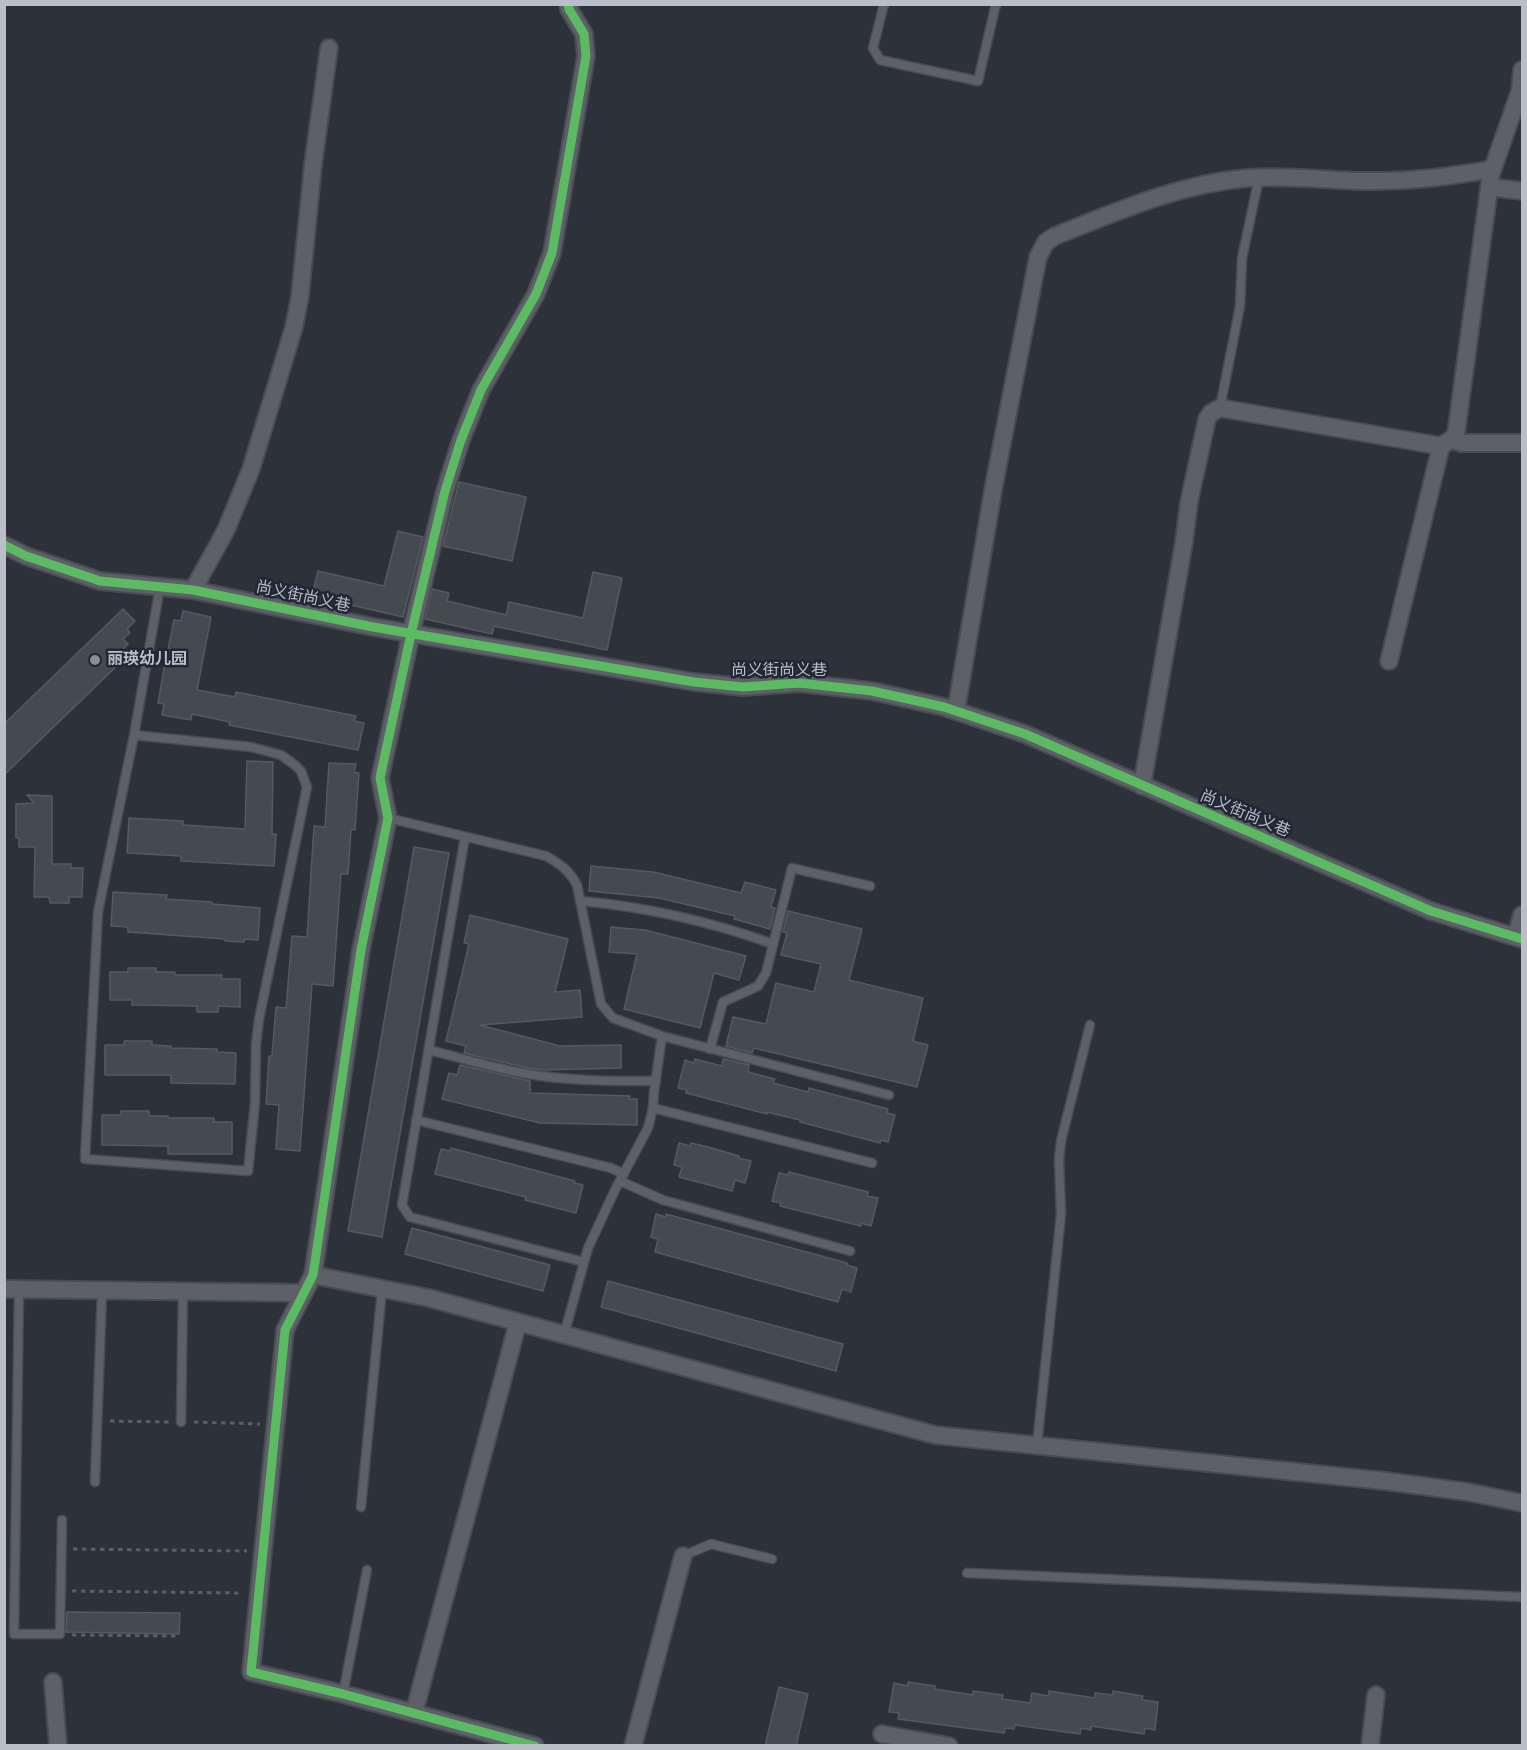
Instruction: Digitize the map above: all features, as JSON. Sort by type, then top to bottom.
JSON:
[{"type":"street","points":[[535,1746],[474,1738],[414,1713],[251,1672],[285,1330],[313,1275],[361,950],[388,818],[380,778],[445,491],[461,440],[481,390],[536,294],[552,253],[586,56],[584,34],[568,4]]},
{"type":"street","points":[[193,590],[226,530],[243,490],[262,436],[294,327],[300,296],[310,188],[329,48]]},
{"type":"street","points":[[1389,662],[1446,443],[1456,434],[1489,187],[1520,91],[1522,70]]},
{"type":"street","points":[[956,711],[994,485],[1042,246],[1055,236],[1161,195],[1220,182],[1302,177],[1393,181],[1460,175],[1493,169]]},
{"type":"street","points":[[1489,187],[1522,191]]},
{"type":"street","points":[[1142,786],[1189,502],[1207,419],[1211,413],[1220,408],[1446,443],[1522,443]]},
{"type":"street","name":"尚义街尚义巷","points":[[4,545],[26,556],[100,581],[193,590],[411,634],[718,685],[743,687],[799,683],[872,691],[908,698],[956,711],[1024,734],[1431,911],[1519,938]]},
{"type":"street","points":[[1519,938],[1522,915]]},
{"type":"street","points":[[313,1275],[429,1298],[935,1435],[1385,1481],[1468,1492],[1522,1503]]},
{"type":"street","points":[[12,1289],[304,1293]]},
{"type":"street","points":[[414,1713],[518,1322]]},
{"type":"street","points":[[633,1746],[683,1556]]},
{"type":"street","points":[[53,1682],[58,1746]]},
{"type":"street","points":[[1370,1746],[1376,1695]]},
{"type":"street","points":[[882,1734],[949,1746]]},
{"type":"lane","points":[[884,4],[873,48],[880,60],[978,81],[996,4]]},
{"type":"lane","points":[[1220,408],[1240,306],[1242,258],[1259,178]]},
{"type":"lane","points":[[134,735],[251,747],[281,755],[301,771],[307,787],[261,1011],[256,1044],[255,1102],[248,1171],[85,1159],[98,912],[134,735],[159,587]]},
{"type":"lane","points":[[388,818],[546,856],[560,863],[577,885],[601,1004],[613,1018],[662,1036],[889,1095]]},
{"type":"lane","points":[[465,837],[402,1205],[410,1217],[584,1262]]},
{"type":"lane","points":[[710,1048],[723,1002],[758,986],[766,973],[792,868],[870,886]]},
{"type":"lane","points":[[580,901],[680,915],[773,944]]},
{"type":"lane","points":[[1037,1445],[1061,1214],[1059,1160],[1061,1141],[1090,1025]]},
{"type":"lane","points":[[564,1335],[588,1248],[648,1128],[653,1108],[662,1036]]},
{"type":"lane","points":[[429,1050],[505,1070],[539,1076],[580,1080],[656,1081]]},
{"type":"lane","points":[[653,1108],[872,1163]]},
{"type":"lane","points":[[416,1120],[610,1168],[622,1178],[663,1200],[850,1251]]},
{"type":"lane","points":[[12,1289],[14,1634],[60,1634],[62,1520]]},
{"type":"lane","points":[[361,1507],[382,1289]]},
{"type":"lane","points":[[95,1482],[102,1291]]},
{"type":"lane","points":[[181,1422],[183,1292]]},
{"type":"lane","points":[[683,1556],[711,1544],[772,1559]]},
{"type":"lane","points":[[344,1694],[367,1570]]},
{"type":"lane","points":[[968,1573],[1522,1597]]},
{"type":"path","points":[[61,1549],[264,1552]]},
{"type":"path","points":[[61,1590],[260,1593]]},
{"type":"path","points":[[60,1634],[178,1636]]},
{"type":"building","points":[[459,482],[526,497],[512,561],[443,546]]},
{"type":"building","points":[[398,531],[423,537],[403,617],[312,596],[318,571],[384,586]]},
{"type":"building","points":[[593,572],[622,578],[607,650],[494,626],[492,634],[425,619],[432,589],[449,593],[447,601],[506,615],[509,602],[583,618]]},
{"type":"building","points":[[123,609],[135,621],[127,629],[130,633],[123,639],[128,644],[120,653],[125,658],[4,775],[4,724]]},
{"type":"building","points":[[183,611],[211,617],[197,690],[235,697],[236,692],[356,716],[354,721],[364,723],[358,750],[229,725],[230,722],[192,714],[191,720],[162,715],[164,704],[158,703],[163,674],[174,620],[181,621]]},
{"type":"building","points":[[247,761],[273,762],[272,834],[276,834],[274,866],[181,861],[181,856],[127,853],[129,818],[183,821],[183,825],[245,829]]},
{"type":"building","points":[[329,763],[356,764],[354,772],[359,773],[355,830],[351,829],[348,874],[341,874],[333,986],[312,984],[300,1151],[276,1149],[279,1105],[266,1104],[269,1056],[272,1056],[276,1007],[286,1008],[292,936],[307,937],[314,826],[325,827]]},
{"type":"building","points":[[27,795],[52,796],[52,864],[71,864],[71,868],[83,868],[82,897],[69,897],[69,903],[50,903],[49,897],[34,897],[35,847],[19,847],[19,838],[16,838],[16,804],[34,803]]},
{"type":"building","points":[[414,847],[449,853],[382,1237],[348,1231]]},
{"type":"building","points":[[591,866],[653,872],[741,893],[745,882],[776,890],[771,907],[775,908],[770,929],[734,919],[735,916],[659,898],[589,891]]},
{"type":"building","points":[[113,892],[167,895],[166,899],[260,908],[258,940],[225,941],[225,939],[128,932],[128,927],[111,926]]},
{"type":"building","points":[[788,911],[862,929],[849,980],[923,998],[913,1041],[928,1045],[917,1087],[754,1048],[752,1053],[726,1046],[733,1017],[766,1024],[776,983],[814,992],[821,964],[781,955],[787,933],[783,932]]},
{"type":"building","points":[[470,915],[568,939],[555,992],[580,990],[582,1017],[480,1025],[560,1046],[621,1045],[621,1068],[542,1070],[528,1068],[464,1053],[466,1046],[446,1041],[469,944],[464,943]]},
{"type":"building","points":[[611,927],[645,930],[746,956],[739,980],[714,973],[700,1028],[624,1009],[637,954],[609,952]]},
{"type":"building","points":[[128,968],[156,968],[156,972],[175,972],[175,975],[222,975],[221,979],[240,979],[240,1007],[218,1006],[218,1012],[197,1012],[197,1006],[132,1005],[132,1000],[110,1000],[110,972],[128,972]]},
{"type":"building","points":[[124,1041],[152,1041],[152,1045],[171,1046],[171,1048],[217,1049],[217,1052],[236,1053],[235,1084],[171,1083],[171,1075],[105,1075],[105,1045],[124,1045]]},
{"type":"building","points":[[695,1059],[722,1066],[723,1059],[749,1065],[748,1072],[775,1079],[773,1083],[808,1092],[809,1088],[888,1109],[887,1113],[895,1115],[888,1142],[881,1140],[880,1143],[800,1122],[800,1120],[686,1093],[687,1090],[678,1088],[685,1060],[694,1063]]},
{"type":"building","points":[[460,1065],[530,1081],[530,1093],[630,1096],[629,1099],[637,1099],[637,1125],[540,1123],[442,1099],[449,1073],[457,1075]]},
{"type":"building","points":[[121,1111],[149,1111],[149,1116],[214,1118],[214,1122],[232,1122],[232,1154],[168,1154],[168,1146],[102,1145],[102,1115],[121,1115]]},
{"type":"building","points":[[679,1143],[708,1147],[751,1161],[745,1183],[735,1180],[732,1191],[679,1177],[682,1167],[674,1165]]},
{"type":"building","points":[[451,1148],[583,1185],[576,1213],[525,1200],[526,1197],[435,1174],[441,1149],[450,1151]]},
{"type":"building","points":[[789,1172],[868,1192],[867,1196],[878,1198],[871,1226],[861,1223],[861,1226],[780,1206],[781,1203],[772,1201],[779,1173],[788,1175]]},
{"type":"building","points":[[656,1214],[666,1217],[666,1214],[847,1263],[857,1268],[851,1292],[842,1289],[838,1302],[655,1252],[658,1239],[651,1237]]},
{"type":"building","points":[[412,1228],[550,1265],[543,1291],[405,1254]]},
{"type":"building","points":[[608,1281],[843,1344],[836,1371],[601,1307]]},
{"type":"building","points":[[67,1612],[180,1613],[179,1634],[66,1632]]},
{"type":"building","points":[[908,1682],[973,1695],[973,1691],[1003,1695],[1002,1699],[1030,1703],[1032,1693],[1049,1696],[1049,1691],[1095,1698],[1095,1693],[1113,1695],[1113,1691],[1143,1696],[1142,1700],[1158,1702],[1155,1730],[1145,1728],[1144,1734],[1091,1726],[1091,1730],[1081,1728],[1080,1734],[1015,1725],[1014,1729],[1005,1728],[1004,1733],[898,1719],[899,1713],[889,1712],[894,1683],[908,1686]]},
{"type":"building","points":[[779,1687],[808,1694],[796,1746],[765,1746]]},
{"type":"cycle path","points":[[535,1746],[343,1694],[251,1672],[285,1330],[313,1275],[361,950],[388,818],[380,778],[445,491],[461,440],[481,390],[536,294],[552,253],[586,56],[584,34],[568,4]]},
{"type":"cycle path","points":[[4,545],[26,556],[100,581],[193,590],[373,627],[694,682],[743,687],[799,683],[872,691],[944,707],[1025,734],[1431,911],[1522,939]]},
{"type":"place","name":"丽瑛幼儿园","points":[[95,660]]}]
